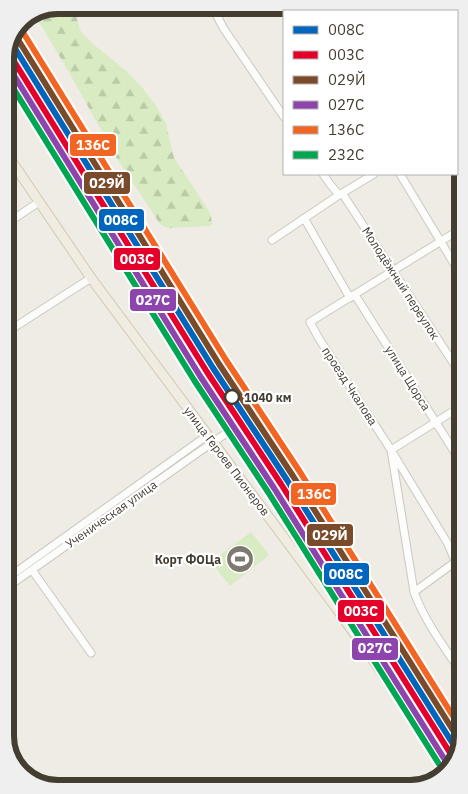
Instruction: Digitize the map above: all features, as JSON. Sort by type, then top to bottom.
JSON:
[{"type":"main road","name":"улица Героев Пионеров","points":[[14,166],[91,278],[337,608],[445,762]]},
{"type":"street","points":[[216,14],[224,29],[283,115]]},
{"type":"street","points":[[324,175],[340,194]]},
{"type":"street","points":[[272,240],[340,194],[372,175]]},
{"type":"street","points":[[401,175],[454,263]]},
{"type":"street","name":"Молодёжный переулок","points":[[340,194],[393,270],[454,364]]},
{"type":"street","points":[[14,219],[39,202]]},
{"type":"street","name":"улица Щорса","points":[[304,218],[454,451]]},
{"type":"street","points":[[353,296],[454,233]]},
{"type":"street","points":[[14,328],[91,278]]},
{"type":"street","name":"проезд Чкалова","points":[[353,296],[310,322],[391,450],[448,544],[454,559]]},
{"type":"street","points":[[391,450],[454,411]]},
{"type":"street","points":[[210,439],[246,421]]},
{"type":"street","name":"Ученическая улица","points":[[14,583],[210,439]]},
{"type":"street","name":"Ученическая улица","points":[[14,574],[210,439]]},
{"type":"street","name":"проезд Чкалова","points":[[391,450],[414,592]]},
{"type":"street","points":[[454,562],[414,592],[429,624],[454,663]]},
{"type":"street","points":[[32,570],[91,652]]},
{"type":"green space","points":[[76,14],[80,30],[84,35],[141,86],[157,107],[166,124],[174,158],[209,211],[212,224],[210,226],[169,228],[160,224],[116,157],[37,19],[49,15]]},
{"type":"green space","points":[[200,445],[201,446],[14,580],[14,575]]},
{"type":"green space","name":"Корт ФОЦа","points":[[251,532],[269,555],[230,586],[211,562]]},
{"type":"transit line","name":"136С","points":[[24,34],[226,360],[300,472],[454,718]]},
{"type":"transit line","name":"029Й","points":[[18,39],[219,364],[293,476],[454,732]]},
{"type":"transit line","name":"008С","points":[[15,49],[213,368],[287,480],[454,745]]},
{"type":"transit line","name":"003С","points":[[14,61],[207,372],[281,484],[451,754]]},
{"type":"transit line","name":"027С","points":[[14,76],[200,376],[274,488],[445,760]]},
{"type":"transit line","name":"232C","points":[[14,90],[194,380],[268,492],[439,764]]},
{"type":"place","name":"1040 км","points":[[232,397]]},
{"type":"place","name":"Корт ФОЦа","points":[[240,559]]}]
